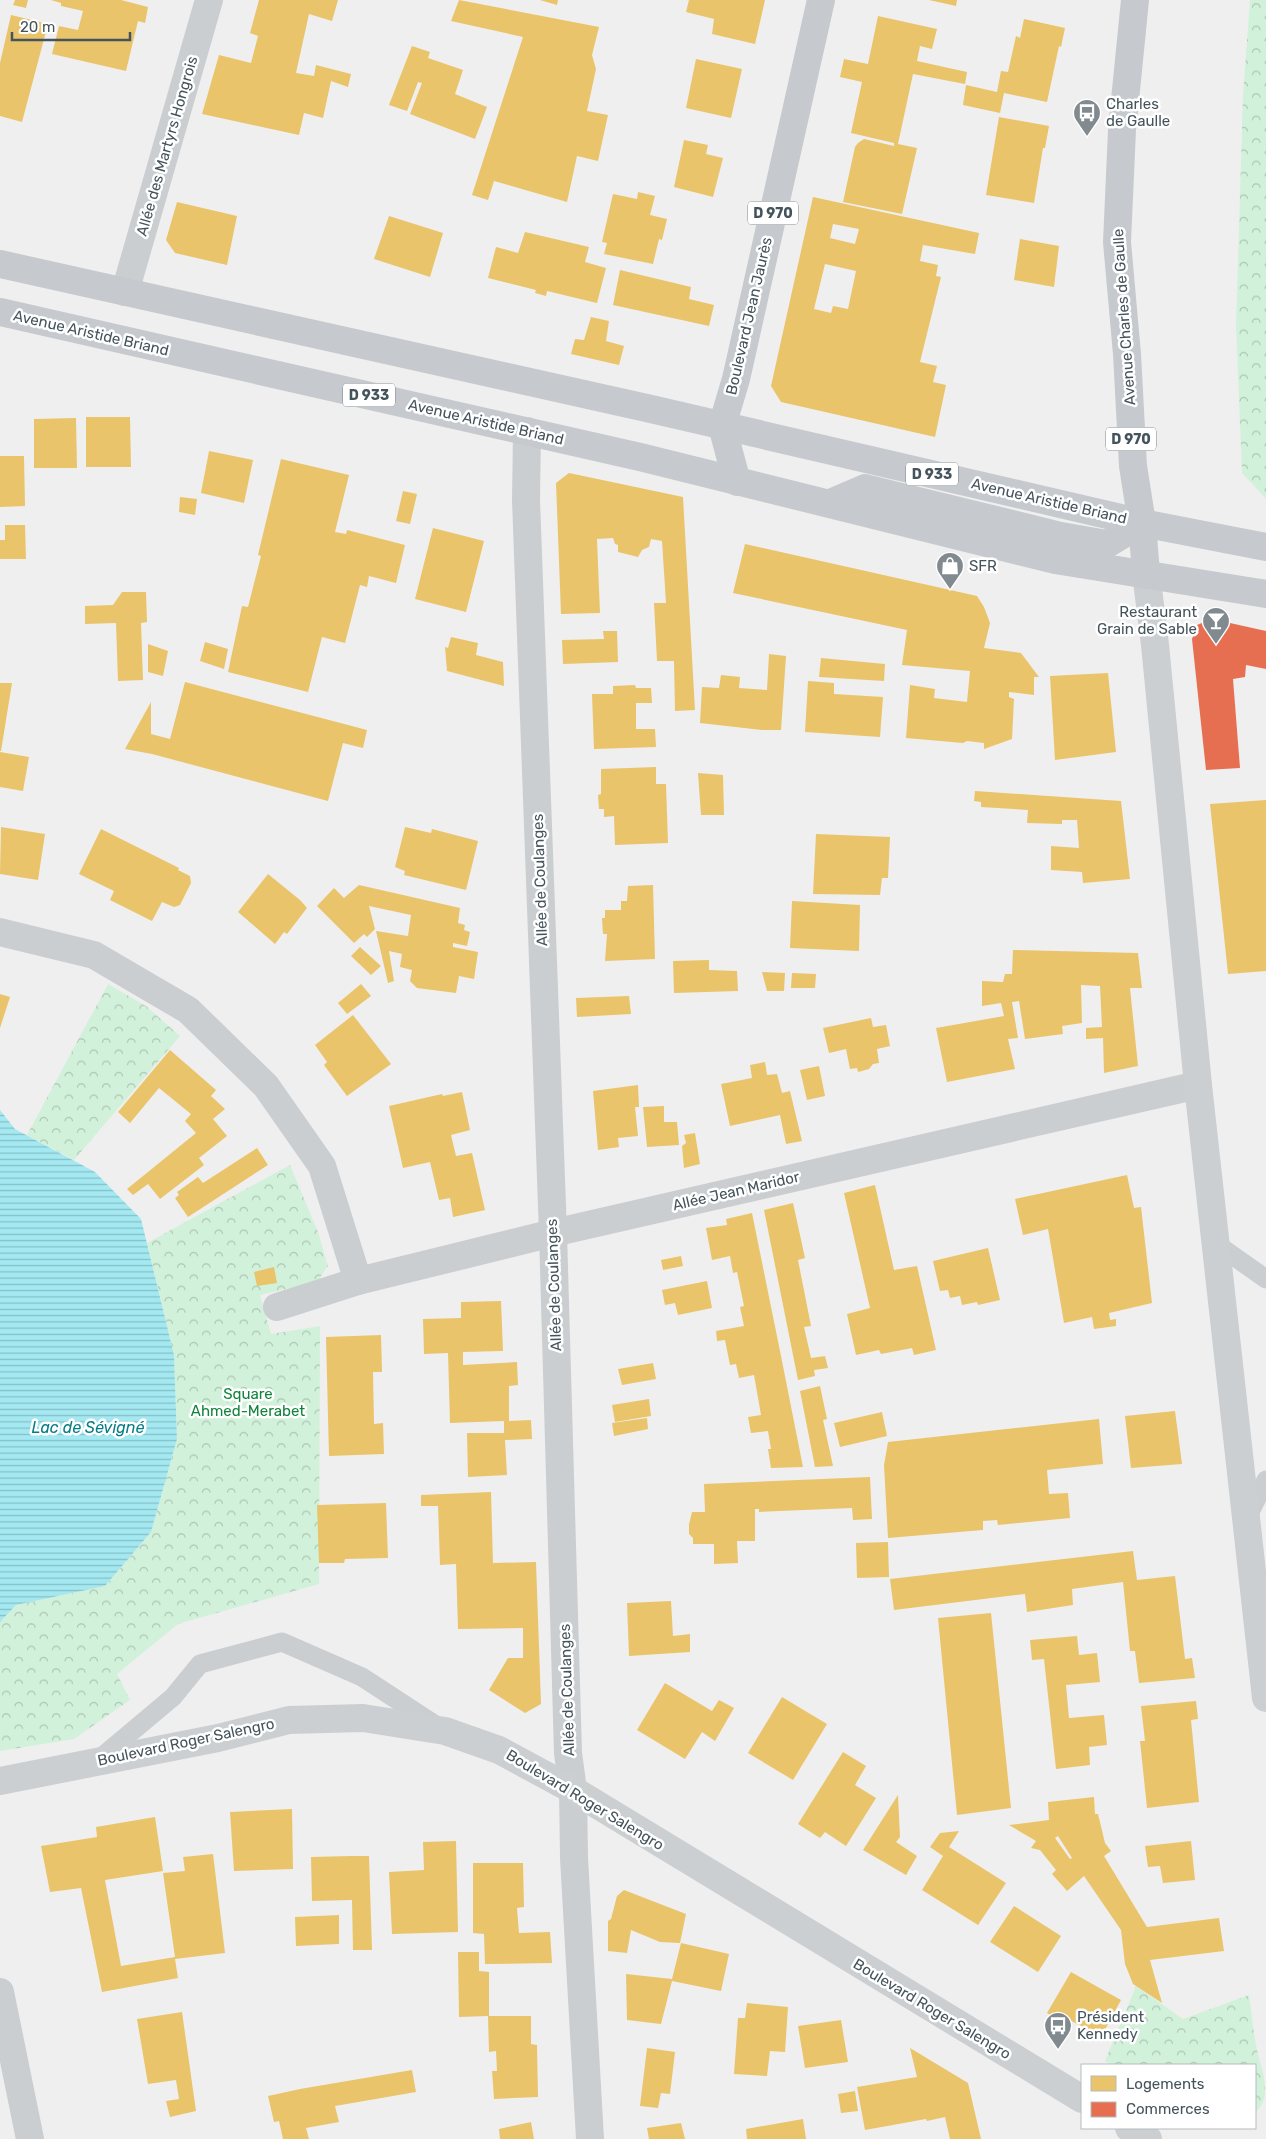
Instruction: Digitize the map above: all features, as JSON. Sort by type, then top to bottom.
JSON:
[{"type":"main road","name":"Boulevard Jean Jaurès","points":[[722,426],[736,379],[820,0]]},
{"type":"main road","name":"Avenue Charles de Gaulle","points":[[1135,0],[1122,130],[1117,242],[1127,354],[1132,458],[1142,523],[1146,573]]},
{"type":"main road","name":"Avenue Aristide Briand","points":[[0,264],[722,426],[1142,523]]},
{"type":"main road","name":"Avenue Aristide Briand","points":[[0,312],[527,431],[1055,560],[1146,573]]},
{"type":"main road","points":[[722,426],[737,482]]},
{"type":"main road","points":[[830,504],[865,488],[1061,536],[1107,544],[1142,523]]},
{"type":"main road","name":"D 933","points":[[1142,523],[1266,547]]},
{"type":"main road","name":"D 933","points":[[1146,573],[1266,594]]},
{"type":"main road","name":"D 970","points":[[1146,573],[1156,655],[1198,1085],[1266,1698]]},
{"type":"main road","name":"Boulevard Roger Salengro","points":[[0,1781],[38,1775],[98,1760],[218,1738],[289,1720],[363,1718],[445,1730],[499,1750],[573,1790],[1081,2098]]},
{"type":"main road","points":[[1131,2129],[1148,2139]]},
{"type":"street","name":"Allée des Martyrs Hongrois","points":[[124,292],[209,0]]},
{"type":"street","name":"Allée de Coulanges","points":[[527,431],[527,520],[553,1233],[568,1743],[573,1790],[574,1858],[590,2139]]},
{"type":"street","points":[[0,932],[94,955],[188,1010],[266,1086],[322,1166],[358,1281]]},
{"type":"street","name":"Allée Jean Maridor","points":[[277,1307],[358,1281],[553,1233],[1198,1085]]},
{"type":"street","points":[[0,1992],[30,2139]]},
{"type":"lane","points":[[1215,1243],[1266,1279]]},
{"type":"lane","points":[[1246,1519],[1266,1480]]},
{"type":"lane","points":[[98,1760],[173,1697],[200,1664],[282,1642],[362,1677],[445,1730]]},
{"type":"green space","points":[[1250,0],[1266,0],[1266,499],[1242,473],[1236,326],[1243,95]]},
{"type":"green space","points":[[108,984],[146,1006],[180,1036],[74,1160],[27,1135]]},
{"type":"green space","name":"Square Ahmed-Merabet","points":[[290,1165],[318,1232],[328,1266],[317,1282],[260,1295],[271,1334],[320,1326],[319,1584],[178,1624],[117,1674],[130,1700],[74,1739],[0,1751],[0,1622],[16,1605],[105,1586],[151,1532],[177,1439],[174,1355],[147,1243]]},
{"type":"green space","points":[[1136,1986],[1183,2019],[1249,1995],[1255,2039],[1264,2077],[1265,2095],[1261,2106],[1256,2112],[1256,2064],[1110,2064],[1105,2061]]},
{"type":"water","name":"Lac de Sévigné","points":[[0,1110],[15,1129],[95,1172],[141,1219],[174,1355],[177,1439],[151,1532],[105,1586],[16,1605],[0,1622]]},
{"type":"building: Logements","points":[[15,0],[28,0],[26,8],[13,5]]},
{"type":"building: Logements","points":[[51,0],[121,0],[148,7],[145,23],[138,21],[126,71],[52,54],[59,26],[78,30],[83,11],[61,6],[61,3]]},
{"type":"building: Logements","points":[[259,0],[338,0],[332,21],[309,14],[296,73],[314,76],[316,65],[351,74],[348,87],[331,81],[323,118],[304,113],[299,135],[202,114],[219,55],[251,63],[258,36],[250,33]]},
{"type":"building: Logements","points":[[459,0],[599,27],[592,55],[596,69],[587,111],[608,115],[598,161],[577,156],[567,202],[494,181],[488,200],[472,195],[523,37],[451,21]]},
{"type":"building: Logements","points":[[540,0],[558,0],[557,5]]},
{"type":"building: Logements","points":[[689,0],[765,0],[755,44],[712,34],[714,19],[686,12]]},
{"type":"building: Logements","points":[[929,0],[957,0],[956,6]]},
{"type":"building: Logements","points":[[11,15],[48,24],[22,122],[0,116],[0,63]]},
{"type":"building: Logements","points":[[878,16],[937,29],[932,49],[920,46],[917,61],[967,72],[965,84],[913,74],[898,144],[917,148],[902,214],[843,202],[855,147],[858,143],[864,139],[894,146],[894,143],[851,133],[862,82],[840,77],[844,59],[868,64]]},
{"type":"building: Logements","points":[[1024,19],[1065,28],[1061,47],[1059,46],[1047,102],[1004,93],[1000,113],[963,105],[966,85],[997,92],[1001,71],[1008,72],[1016,36],[1020,38]]},
{"type":"building: Logements","points":[[412,46],[430,52],[428,58],[463,70],[455,94],[487,107],[475,139],[410,114],[422,83],[418,82],[407,111],[389,105]]},
{"type":"building: Logements","points":[[696,59],[742,69],[731,118],[686,108]]},
{"type":"building: Logements","points":[[999,117],[1049,126],[1045,148],[1043,148],[1034,203],[986,195]]},
{"type":"building: Logements","points":[[684,140],[708,145],[706,154],[723,158],[713,197],[674,187]]},
{"type":"building: Logements","points":[[638,192],[655,196],[650,215],[667,219],[662,240],[659,239],[653,264],[604,254],[607,243],[602,242],[613,194],[637,199]]},
{"type":"building: Logements","points":[[813,197],[979,233],[975,254],[923,245],[920,261],[938,265],[936,276],[941,277],[920,362],[937,366],[933,382],[946,385],[935,437],[781,402],[771,386]],"holes":[[[833,224],[859,229],[855,244],[830,238]],[[825,264],[856,271],[848,309],[833,306],[831,313],[814,309]]]},
{"type":"building: Logements","points":[[177,202],[237,216],[227,265],[175,253],[166,240]]},
{"type":"building: Logements","points":[[389,216],[443,233],[430,277],[374,259]]},
{"type":"building: Logements","points":[[525,232],[589,247],[585,262],[606,268],[597,303],[547,291],[546,296],[535,293],[536,290],[488,278],[496,247],[518,253]]},
{"type":"building: Logements","points":[[1020,239],[1059,246],[1054,287],[1014,280]]},
{"type":"building: Logements","points":[[620,270],[691,287],[689,299],[714,305],[709,326],[613,305]]},
{"type":"building: Logements","points":[[591,317],[609,321],[606,341],[624,346],[619,365],[571,354],[575,339],[584,340]]},
{"type":"building: Logements","points":[[86,417],[130,417],[131,467],[86,467]]},
{"type":"building: Logements","points":[[76,418],[77,468],[34,468],[34,419]]},
{"type":"building: Logements","points":[[209,451],[253,460],[244,503],[201,493]]},
{"type":"building: Logements","points":[[0,456],[24,456],[25,506],[0,507]]},
{"type":"building: Logements","points":[[281,459],[349,475],[335,532],[346,534],[347,530],[405,545],[396,583],[369,576],[367,587],[360,585],[345,643],[322,637],[308,692],[228,672],[242,606],[248,607],[261,556],[258,555]]},
{"type":"building: Logements","points":[[569,473],[683,497],[695,710],[675,711],[674,661],[657,661],[654,603],[666,603],[662,541],[651,539],[649,547],[642,550],[638,557],[618,552],[618,545],[615,544],[613,538],[597,539],[600,613],[561,614],[556,483]]},
{"type":"building: Logements","points":[[403,491],[417,494],[410,524],[396,521]]},
{"type":"building: Logements","points":[[180,497],[197,499],[195,515],[179,512]]},
{"type":"building: Logements","points":[[5,525],[25,525],[26,559],[0,559],[0,540],[5,540]]},
{"type":"building: Logements","points":[[433,528],[484,541],[466,612],[415,599]]},
{"type":"building: Logements","points":[[745,544],[977,596],[984,607],[990,623],[984,648],[1021,653],[1039,677],[1034,677],[1034,695],[1009,692],[1009,697],[1014,699],[1012,739],[984,749],[984,743],[906,738],[910,685],[935,689],[934,698],[967,702],[970,671],[902,665],[907,630],[733,593]]},
{"type":"building: Logements","points":[[122,592],[146,592],[147,622],[141,623],[143,680],[118,681],[116,623],[85,624],[85,606],[113,605]]},
{"type":"building: Logements","points":[[603,631],[617,631],[618,662],[563,664],[562,640],[604,639]]},
{"type":"building: Logements","points":[[451,637],[478,643],[476,655],[503,662],[504,686],[447,671],[445,647],[448,648]]},
{"type":"building: Logements","points":[[205,642],[228,649],[224,669],[200,661]]},
{"type":"building: Logements","points":[[148,644],[168,651],[163,676],[148,672]]},
{"type":"building: Logements","points":[[769,654],[786,656],[781,730],[762,730],[700,723],[702,687],[719,688],[721,675],[740,677],[739,688],[767,690]]},
{"type":"building: Logements","points":[[821,658],[885,664],[884,681],[819,677]]},
{"type":"building: Logements","points":[[1108,673],[1116,752],[1055,760],[1050,676]]},
{"type":"building: Logements","points":[[808,681],[834,683],[834,694],[883,697],[880,737],[805,732]]},
{"type":"building: Logements","points":[[185,682],[367,730],[363,748],[343,743],[328,801],[152,754],[125,749],[151,702],[151,734],[170,739]]},
{"type":"building: Logements","points":[[0,683],[12,683],[1,751],[0,751]]},
{"type":"building: Logements","points":[[635,685],[636,688],[651,688],[652,703],[636,703],[636,729],[655,729],[656,747],[594,749],[592,694],[613,694],[613,686]]},
{"type":"building: Logements","points":[[0,752],[29,757],[23,791],[0,787]]},
{"type":"building: Logements","points":[[656,767],[656,784],[666,784],[668,843],[615,845],[614,816],[604,817],[604,809],[599,809],[598,795],[601,794],[601,769]]},
{"type":"building: Logements","points":[[698,773],[723,775],[724,815],[701,815]]},
{"type":"building: Logements","points":[[975,791],[1121,801],[1130,879],[1083,883],[1082,872],[1051,870],[1051,846],[1079,848],[1077,820],[1062,820],[1062,824],[1027,823],[1028,810],[981,807],[981,802],[974,801]]},
{"type":"building: Logements","points":[[1266,800],[1266,971],[1228,974],[1210,804]]},
{"type":"building: Logements","points":[[1,827],[45,834],[38,880],[0,874]]},
{"type":"building: Logements","points":[[405,827],[431,833],[432,829],[478,841],[466,890],[404,875],[405,871],[395,867]]},
{"type":"building: Logements","points":[[101,829],[179,868],[178,870],[190,876],[191,883],[180,905],[174,907],[162,902],[152,921],[110,900],[114,891],[79,874]]},
{"type":"building: Logements","points":[[816,834],[890,837],[888,878],[882,878],[880,895],[813,894]]},
{"type":"building: Logements","points":[[268,874],[307,908],[287,934],[284,932],[275,944],[238,912]]},
{"type":"building: Logements","points":[[359,885],[460,908],[458,923],[465,925],[464,930],[470,932],[467,946],[453,943],[453,947],[478,952],[474,979],[459,976],[456,993],[417,988],[410,981],[412,970],[400,967],[402,954],[389,951],[394,981],[388,983],[376,931],[408,936],[411,915],[369,906],[375,929],[367,937],[364,934],[354,943],[317,906],[334,888],[344,898]]},
{"type":"building: Logements","points":[[653,885],[655,959],[605,961],[607,934],[603,934],[602,918],[605,918],[605,910],[621,910],[621,901],[627,901],[628,886]]},
{"type":"building: Logements","points":[[792,901],[860,905],[859,951],[790,948]]},
{"type":"building: Logements","points":[[360,947],[381,966],[371,975],[351,956]]},
{"type":"building: Logements","points":[[1013,950],[1138,953],[1142,988],[1130,988],[1138,1066],[1104,1073],[1103,1038],[1086,1039],[1086,1028],[1102,1027],[1100,986],[1081,985],[1082,1023],[1062,1026],[1063,1034],[1025,1039],[1019,1001],[1012,1002],[1018,1038],[1008,1039],[1015,1069],[947,1082],[936,1028],[1004,1016],[1001,1003],[982,1006],[982,981],[1003,982],[1005,974],[1012,974]]},
{"type":"building: Logements","points":[[709,960],[709,970],[737,971],[738,991],[674,993],[673,961]]},
{"type":"building: Logements","points":[[762,972],[785,973],[784,991],[767,991]]},
{"type":"building: Logements","points":[[792,973],[816,974],[815,988],[791,988]]},
{"type":"building: Logements","points":[[361,984],[371,996],[347,1014],[338,1003]]},
{"type":"building: Logements","points":[[0,994],[10,997],[0,1028]]},
{"type":"building: Logements","points":[[629,996],[631,1014],[577,1017],[576,998]]},
{"type":"building: Logements","points":[[353,1015],[391,1064],[347,1096],[324,1065],[327,1062],[315,1045]]},
{"type":"building: Logements","points":[[871,1018],[873,1027],[886,1025],[890,1046],[877,1049],[879,1063],[873,1064],[869,1069],[858,1072],[857,1068],[850,1069],[846,1049],[829,1053],[823,1028]]},
{"type":"building: Logements","points":[[170,1050],[216,1090],[211,1096],[225,1109],[213,1119],[227,1136],[199,1158],[204,1165],[160,1199],[148,1184],[133,1195],[127,1189],[196,1133],[185,1121],[191,1114],[159,1088],[130,1123],[118,1112]]},
{"type":"building: Logements","points":[[765,1062],[767,1075],[777,1074],[782,1093],[790,1091],[802,1141],[786,1144],[780,1115],[730,1126],[721,1084],[752,1078],[750,1065]]},
{"type":"building: Logements","points":[[819,1066],[825,1096],[807,1100],[800,1070]]},
{"type":"building: Logements","points":[[638,1085],[639,1107],[635,1107],[638,1136],[618,1138],[619,1147],[598,1150],[593,1091]]},
{"type":"building: Logements","points":[[462,1092],[470,1130],[451,1135],[456,1156],[472,1153],[485,1210],[453,1217],[450,1198],[439,1200],[430,1162],[403,1168],[389,1106],[442,1094],[443,1096]]},
{"type":"building: Logements","points":[[664,1106],[664,1122],[677,1122],[679,1145],[647,1147],[643,1107]]},
{"type":"building: Logements","points":[[695,1133],[700,1164],[684,1168],[682,1146],[686,1143],[684,1135]]},
{"type":"building: Logements","points":[[257,1148],[268,1165],[188,1217],[175,1198],[179,1195],[177,1192],[198,1177],[203,1183]]},
{"type":"building: Logements","points":[[1127,1175],[1134,1208],[1141,1207],[1152,1303],[1109,1313],[1110,1320],[1116,1319],[1116,1326],[1094,1329],[1092,1317],[1064,1323],[1048,1229],[1023,1235],[1015,1199]]},
{"type":"building: Logements","points":[[875,1185],[894,1270],[917,1266],[936,1350],[914,1355],[912,1348],[881,1354],[879,1350],[856,1355],[847,1314],[870,1308],[844,1193]]},
{"type":"building: Logements","points":[[793,1203],[805,1258],[798,1260],[811,1326],[804,1327],[811,1358],[825,1356],[828,1368],[814,1370],[815,1376],[798,1380],[764,1210]]},
{"type":"building: Logements","points":[[752,1213],[803,1467],[771,1468],[768,1449],[771,1449],[768,1431],[751,1433],[748,1417],[761,1415],[754,1375],[739,1378],[736,1364],[730,1365],[725,1340],[717,1341],[716,1331],[744,1326],[740,1307],[744,1306],[737,1272],[733,1273],[730,1256],[712,1260],[706,1228],[727,1225],[726,1219]]},
{"type":"building: Logements","points":[[988,1248],[1000,1300],[978,1305],[977,1302],[962,1305],[960,1296],[950,1298],[948,1290],[940,1291],[933,1261]]},
{"type":"building: Logements","points":[[681,1256],[683,1266],[663,1270],[661,1260]]},
{"type":"building: Logements","points":[[274,1267],[277,1283],[257,1286],[254,1272]]},
{"type":"building: Logements","points":[[707,1281],[712,1308],[678,1315],[675,1303],[665,1305],[662,1290]]},
{"type":"building: Logements","points":[[501,1301],[503,1351],[463,1352],[463,1365],[517,1362],[518,1385],[509,1386],[509,1421],[531,1420],[532,1439],[505,1440],[507,1475],[468,1477],[467,1433],[504,1433],[504,1421],[450,1423],[448,1353],[424,1354],[423,1319],[461,1318],[461,1302]]},
{"type":"building: Logements","points":[[381,1335],[382,1372],[373,1372],[374,1424],[383,1423],[384,1454],[329,1456],[326,1337]]},
{"type":"building: Logements","points":[[653,1363],[656,1379],[622,1385],[618,1369]]},
{"type":"building: Logements","points":[[820,1386],[827,1419],[823,1420],[833,1466],[815,1467],[800,1391]]},
{"type":"building: Logements","points":[[649,1399],[651,1416],[615,1422],[612,1405]]},
{"type":"building: Logements","points":[[1175,1411],[1182,1464],[1131,1468],[1125,1416]]},
{"type":"building: Logements","points":[[882,1412],[887,1436],[840,1447],[834,1423]]},
{"type":"building: Logements","points":[[647,1418],[648,1429],[614,1436],[612,1423]]},
{"type":"building: Logements","points":[[1099,1419],[1103,1464],[1047,1470],[1049,1494],[1068,1493],[1070,1518],[998,1525],[997,1520],[983,1521],[983,1530],[888,1538],[884,1465],[888,1442]]},
{"type":"building: Logements","points":[[870,1477],[872,1519],[853,1520],[852,1508],[759,1512],[759,1509],[755,1509],[755,1541],[737,1541],[738,1563],[714,1564],[714,1544],[693,1544],[693,1538],[689,1534],[692,1512],[705,1512],[704,1484]]},
{"type":"building: Logements","points":[[491,1492],[493,1563],[536,1562],[541,1704],[525,1713],[489,1690],[508,1658],[523,1658],[523,1628],[458,1629],[456,1564],[440,1565],[438,1506],[421,1506],[421,1495]]},
{"type":"building: Logements","points":[[386,1503],[388,1558],[345,1559],[344,1563],[319,1563],[317,1505]]},
{"type":"building: Logements","points":[[888,1542],[889,1577],[857,1578],[856,1543]]},
{"type":"building: Logements","points":[[1133,1551],[1137,1580],[1175,1576],[1185,1659],[1192,1658],[1195,1678],[1139,1683],[1135,1651],[1130,1651],[1123,1582],[1072,1589],[1073,1605],[1027,1612],[1025,1594],[894,1610],[890,1579]]},
{"type":"building: Logements","points":[[671,1601],[673,1636],[690,1634],[690,1652],[629,1656],[627,1603]]},
{"type":"building: Logements","points":[[991,1613],[1011,1808],[957,1815],[938,1618]]},
{"type":"building: Logements","points":[[1077,1636],[1079,1655],[1097,1653],[1100,1682],[1066,1685],[1069,1718],[1104,1715],[1107,1745],[1089,1747],[1090,1765],[1056,1769],[1044,1659],[1032,1660],[1030,1640]]},
{"type":"building: Logements","points":[[665,1683],[712,1711],[719,1700],[734,1708],[715,1741],[702,1732],[685,1759],[637,1730]]},
{"type":"building: Logements","points":[[782,1697],[827,1724],[793,1780],[748,1753]]},
{"type":"building: Logements","points":[[1196,1701],[1198,1719],[1191,1720],[1199,1802],[1147,1808],[1140,1741],[1145,1741],[1141,1706]]},
{"type":"building: Logements","points":[[843,1752],[866,1766],[855,1785],[876,1798],[846,1846],[825,1832],[820,1838],[798,1824]]},
{"type":"building: Logements","points":[[898,1795],[900,1837],[896,1842],[917,1856],[906,1875],[863,1850]]},
{"type":"building: Logements","points":[[1094,1797],[1095,1814],[1098,1814],[1105,1843],[1111,1851],[1104,1856],[1147,1927],[1219,1918],[1224,1951],[1150,1960],[1162,2003],[1133,1984],[1125,1964],[1121,1930],[1084,1876],[1067,1891],[1052,1874],[1056,1870],[1040,1850],[1031,1848],[1036,1841],[1009,1825],[1049,1820],[1048,1802]],"holes":[[[1058,1836],[1072,1858],[1070,1859],[1055,1838]]]},
{"type":"building: Logements","points":[[292,1809],[293,1869],[234,1871],[230,1812]]},
{"type":"building: Logements","points":[[155,1817],[163,1871],[105,1880],[121,1966],[175,1957],[163,1873],[185,1871],[183,1857],[213,1854],[225,1953],[175,1959],[178,1978],[102,1992],[81,1888],[50,1892],[41,1846],[97,1837],[96,1827]]},
{"type":"building: Logements","points":[[959,1831],[949,1847],[1006,1883],[978,1925],[922,1890],[943,1856],[930,1847],[940,1833]]},
{"type":"building: Logements","points":[[456,1841],[458,1932],[392,1934],[389,1872],[424,1870],[423,1842]]},
{"type":"building: Logements","points":[[1191,1841],[1195,1880],[1163,1883],[1160,1866],[1148,1867],[1145,1846]]},
{"type":"building: Logements","points":[[369,1856],[372,1950],[353,1950],[352,1900],[312,1901],[311,1857]]},
{"type":"building: Logements","points":[[473,1863],[523,1863],[524,1907],[517,1908],[519,1933],[550,1932],[552,1963],[485,1964],[484,1934],[473,1933]]},
{"type":"building: Logements","points":[[624,1890],[686,1914],[680,1943],[660,1942],[631,1930],[627,1953],[608,1951],[608,1921],[611,1919],[617,1896]]},
{"type":"building: Logements","points":[[1014,1906],[1061,1936],[1038,1972],[990,1942]]},
{"type":"building: Logements","points":[[339,1915],[339,1944],[296,1946],[295,1917]]},
{"type":"building: Logements","points":[[681,1943],[729,1954],[721,1991],[672,1981],[661,2024],[627,2020],[626,1974],[672,1979]]},
{"type":"building: Logements","points":[[458,1952],[479,1952],[479,1971],[489,1972],[489,2016],[459,2017]]},
{"type":"building: Logements","points":[[1071,1972],[1121,2000],[1101,2037],[1064,2017],[1061,2021],[1047,2013]]},
{"type":"building: Logements","points":[[747,2003],[788,2007],[785,2052],[770,2051],[767,2076],[734,2074],[738,2018],[745,2018]]},
{"type":"building: Logements","points":[[182,2012],[196,2111],[170,2117],[166,2101],[179,2099],[176,2080],[148,2084],[137,2019]]},
{"type":"building: Logements","points":[[488,2016],[531,2016],[531,2044],[537,2045],[538,2097],[494,2099],[492,2071],[497,2071],[496,2051],[489,2052]]},
{"type":"building: Logements","points":[[841,2020],[848,2062],[805,2068],[798,2026]]},
{"type":"building: Logements","points":[[647,2048],[675,2052],[670,2094],[661,2093],[658,2108],[640,2106]]},
{"type":"building: Logements","points":[[910,2048],[968,2083],[981,2139],[950,2139],[945,2117],[865,2130],[857,2087],[917,2077]]},
{"type":"building: Logements","points":[[412,2070],[416,2092],[335,2106],[339,2122],[306,2128],[309,2139],[283,2139],[279,2121],[274,2122],[268,2096]]},
{"type":"building: Logements","points":[[855,2091],[858,2111],[841,2113],[838,2094]]},
{"type":"building: Logements","points":[[803,2119],[806,2139],[747,2139],[746,2129]]},
{"type":"building: Logements","points":[[531,2122],[534,2139],[500,2139],[499,2129]]},
{"type":"building: Logements","points":[[681,2123],[685,2139],[649,2139],[647,2128]]},
{"type":"building: Commerces","points":[[1212,619],[1266,631],[1266,669],[1246,665],[1245,677],[1233,679],[1240,768],[1206,770],[1192,639],[1197,625]]},
{"type":"place","name":"Charles de Gaulle","points":[[1087,137]]},
{"type":"place","name":"SFR","points":[[950,590]]},
{"type":"place","name":"Restaurant Grain de Sable","points":[[1216,645]]},
{"type":"place","name":"Président Kennedy","points":[[1058,2050]]}]
